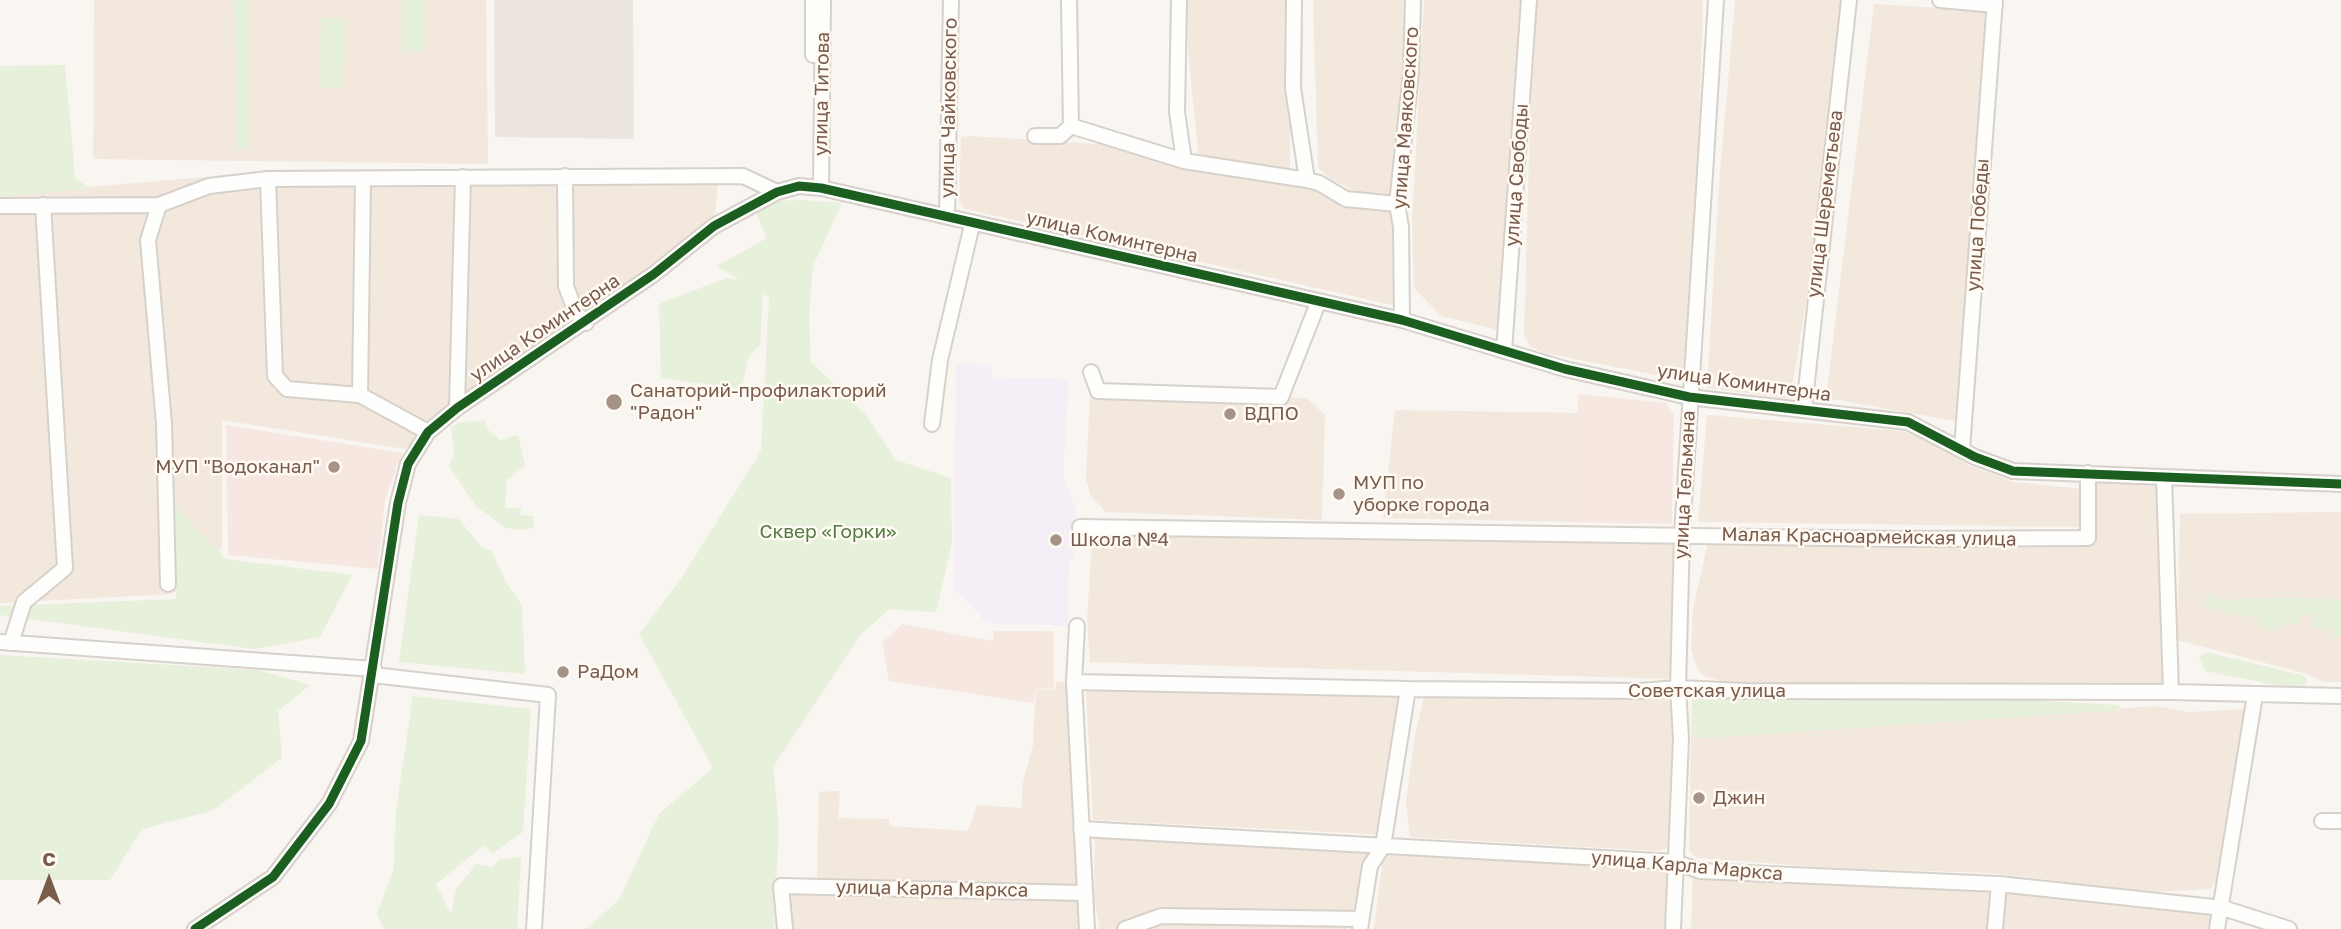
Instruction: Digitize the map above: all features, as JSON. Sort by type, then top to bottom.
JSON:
[{"type":"street","name":"улица Титова","points":[[813,0],[817,188]]},
{"type":"street","name":"улица Титова","points":[[817,188],[823,0]]},
{"type":"street","name":"улица Чайковского","points":[[947,216],[951,0]]},
{"type":"street","points":[[1035,136],[1060,136],[1071,125],[1069,0]]},
{"type":"street","points":[[1179,0],[1177,113],[1184,161]]},
{"type":"street","points":[[1294,0],[1293,88],[1307,180]]},
{"type":"street","name":"улица Маяковского","points":[[1402,320],[1401,227],[1397,204],[1411,73],[1413,0]]},
{"type":"street","name":"улица Свободы","points":[[1504,351],[1530,0]]},
{"type":"street","name":"улица Тельмана","points":[[1673,929],[1681,738],[1678,688],[1682,534],[1716,0]]},
{"type":"street","name":"улица Шереметьева","points":[[1804,408],[1849,0]]},
{"type":"street","points":[[1940,0],[1995,3]]},
{"type":"street","name":"улица Победы","points":[[1962,449],[1995,3]]},
{"type":"street","points":[[1071,125],[1184,161],[1307,180],[1319,183],[1346,199],[1397,204]]},
{"type":"street","points":[[565,176],[566,286],[576,313],[586,323]]},
{"type":"street","points":[[0,206],[159,205],[209,186],[268,179],[743,176],[777,192]]},
{"type":"street","points":[[457,408],[463,177]]},
{"type":"street","points":[[268,179],[275,376],[287,389],[360,395],[428,432]]},
{"type":"street","points":[[360,395],[363,180]]},
{"type":"street","name":"улица Коминтерна","points":[[195,929],[273,877],[329,804],[361,741],[398,503],[408,464],[428,432],[457,408],[586,323],[714,226],[777,192],[799,186],[947,216],[972,225],[1402,320],[1565,369],[1689,397],[1804,408],[1908,422],[2013,471],[2088,474]]},
{"type":"street","points":[[43,205],[65,568],[24,602],[6,642],[373,672],[548,695],[534,929]]},
{"type":"street","points":[[159,205],[149,240],[164,424],[168,584]]},
{"type":"street","points":[[932,424],[940,360],[972,225]]},
{"type":"street","points":[[1091,372],[1098,391],[1282,397],[1318,303]]},
{"type":"street","points":[[2088,474],[2341,484]]},
{"type":"street","name":"Малая Красноармейская улица","points":[[1080,527],[1899,539],[2088,538],[2088,474]]},
{"type":"street","points":[[2164,477],[2171,692]]},
{"type":"street","points":[[1077,626],[1074,682],[1083,893],[1087,929]]},
{"type":"street","name":"Советская улица","points":[[1074,682],[1408,689],[1640,691],[1678,688],[1746,691],[2171,692],[2341,696]]},
{"type":"street","points":[[1125,929],[1161,916],[1360,924],[1370,866],[1383,846],[1408,689]]},
{"type":"street","points":[[2217,929],[2223,908],[2256,695]]},
{"type":"street","points":[[2322,821],[2341,821]]},
{"type":"street","name":"улица Карла Маркса","points":[[1081,829],[1675,862],[1700,871],[1999,884],[2223,908],[2289,929]]},
{"type":"street","points":[[1995,929],[1999,884]]},
{"type":"street","name":"улица Карла Маркса","points":[[785,929],[780,886],[1083,893]]},
{"type":"shaded area","points":[[94,0],[486,0],[488,164],[93,159]]},
{"type":"shaded area","points":[[494,0],[633,0],[634,139],[495,137]]},
{"type":"shaded area","points":[[1188,0],[1290,0],[1290,172],[1199,159],[1188,51]]},
{"type":"shaded area","points":[[1313,0],[1407,0],[1399,196],[1358,193],[1331,179],[1318,168]]},
{"type":"shaded area","points":[[1424,0],[1523,0],[1505,326],[1498,330],[1441,316],[1414,288],[1412,221]]},
{"type":"shaded area","points":[[1537,0],[1703,0],[1692,382],[1544,353],[1530,346],[1524,335],[1530,122]]},
{"type":"shaded area","points":[[1735,0],[1856,0],[1790,399],[1707,388],[1719,185]]},
{"type":"shaded area","points":[[1874,4],[1990,11],[1956,421],[1826,398]]},
{"type":"shaded area","points":[[961,137],[1097,144],[1326,188],[1400,208],[1397,306],[965,209],[959,202]]},
{"type":"shaded area","points":[[249,173],[615,176],[718,184],[715,216],[405,449],[222,420],[222,547],[172,594],[0,603],[0,195]]},
{"type":"shaded area","points":[[956,364],[992,365],[992,377],[1069,379],[1063,477],[1076,508],[1074,556],[1069,561],[1068,626],[987,623],[953,588]]},
{"type":"shaded area","points":[[1090,394],[1306,398],[1325,415],[1322,520],[1106,512],[1091,496],[1086,479]]},
{"type":"shaded area","points":[[1578,394],[1667,403],[1674,415],[1672,524],[1575,522]]},
{"type":"shaded area","points":[[1395,410],[1579,413],[1575,522],[1383,518]]},
{"type":"shaded area","points":[[1707,415],[1902,431],[1929,441],[1971,466],[2013,482],[2084,489],[2086,527],[1698,522]]},
{"type":"shaded area","name":"МУП \"Водоканал\"","points":[[226,425],[402,453],[385,500],[378,569],[228,555]]},
{"type":"shaded area","points":[[2091,482],[2158,484],[2165,690],[1725,682],[1703,676],[1697,667],[1691,650],[1693,609],[1708,542],[2091,542]]},
{"type":"shaded area","points":[[2341,512],[2341,682],[2324,682],[2304,673],[2177,640],[2180,514]]},
{"type":"shaded area","points":[[1113,532],[1676,536],[1671,679],[1090,662],[1087,621],[1092,543]]},
{"type":"shaded area","points":[[902,624],[993,641],[994,631],[1053,631],[1054,689],[1036,688],[1033,703],[889,681],[882,643]]},
{"type":"shaded area","points":[[1056,682],[1078,682],[1086,890],[817,878],[819,792],[840,791],[838,818],[889,819],[889,826],[968,831],[977,805],[1021,808],[1023,782],[1033,745],[1036,689],[1055,690]]},
{"type":"shaded area","points":[[1086,691],[1410,694],[1389,835],[1093,820]]},
{"type":"shaded area","points":[[1424,696],[1672,698],[1675,840],[1670,848],[1657,851],[1410,837],[1406,803],[1414,741]]},
{"type":"shaded area","points":[[2156,706],[2189,712],[2248,709],[2221,874],[2210,889],[2151,892],[1990,873],[1835,868],[1697,858],[1689,851],[1691,739]]},
{"type":"shaded area","points":[[1095,831],[1373,848],[1362,914],[1153,912],[1123,922],[1120,929],[1100,929],[1094,898]]},
{"type":"shaded area","points":[[1398,847],[1669,865],[1667,929],[1374,929],[1383,857]]},
{"type":"shaded area","points":[[1693,871],[1993,892],[1990,929],[1691,929]]},
{"type":"shaded area","points":[[2002,886],[2219,911],[2214,929],[1998,929]]},
{"type":"shaded area","points":[[783,893],[1086,900],[1092,929],[791,929]]},
{"type":"shaded area","points":[[1162,919],[1347,922],[1346,929],[1129,929]]},
{"type":"green space","points":[[234,0],[250,0],[250,148],[236,148]]},
{"type":"green space","points":[[402,0],[425,0],[425,51],[402,51]]},
{"type":"green space","points":[[321,18],[345,18],[344,88],[320,87]]},
{"type":"green space","points":[[65,65],[75,177],[89,188],[0,197],[0,66]]},
{"type":"green space","name":"Сквер «Горки»","points":[[774,201],[842,203],[813,266],[809,316],[811,362],[866,415],[896,460],[951,478],[952,543],[936,612],[890,609],[861,634],[773,767],[779,826],[774,929],[586,929],[619,900],[659,814],[713,768],[639,634],[681,579],[761,451],[769,297],[763,294],[760,345],[749,356],[741,389],[661,378],[659,304],[726,278],[739,280],[717,266],[767,238],[755,210]]},
{"type":"green space","points":[[485,420],[487,429],[500,440],[518,435],[525,465],[507,480],[505,508],[521,508],[520,515],[533,516],[534,528],[506,528],[477,507],[449,467],[454,453],[451,428],[457,423]]},
{"type":"green space","points":[[172,503],[226,559],[352,575],[320,637],[254,649],[0,615],[0,606],[176,599]]},
{"type":"green space","points":[[419,515],[459,519],[480,546],[491,550],[507,584],[522,605],[525,674],[399,662]]},
{"type":"green space","points":[[2213,593],[2217,600],[2288,597],[2341,600],[2341,637],[2331,637],[2332,630],[2314,629],[2314,614],[2301,614],[2299,624],[2281,622],[2280,630],[2263,630],[2256,618],[2205,608],[2207,594]]},
{"type":"green space","points":[[2206,652],[2302,675],[2308,680],[2303,686],[2286,687],[2205,671],[2199,657]]},
{"type":"green space","points":[[0,655],[258,670],[310,685],[278,711],[282,758],[212,811],[142,829],[110,880],[0,880]]},
{"type":"green space","points":[[1692,695],[2029,700],[2119,705],[2120,710],[1691,739]]},
{"type":"green space","points":[[413,696],[531,709],[523,832],[493,853],[483,846],[436,884],[451,914],[456,890],[476,864],[493,867],[499,860],[521,857],[517,929],[384,929],[377,914],[394,868],[396,810]]},
{"type":"cycle path","points":[[195,929],[273,877],[329,804],[361,741],[398,503],[408,464],[428,432],[457,408],[654,274],[714,226],[777,192],[799,186],[821,188],[1402,320],[1565,369],[1689,397],[1908,422],[1975,457],[2013,471],[2341,484]]},
{"type":"place","name":"Санаторий-профилакторий \"Радон\"","points":[[614,402]]},
{"type":"place","name":"ВДПО","points":[[1230,414]]},
{"type":"place","name":"МУП \"Водоканал\"","points":[[334,467]]},
{"type":"place","name":"МУП по уборке города","points":[[1339,494]]},
{"type":"place","name":"Школа №4","points":[[1056,540]]},
{"type":"place","name":"РаДом","points":[[563,672]]},
{"type":"place","name":"Джин","points":[[1699,798]]}]
